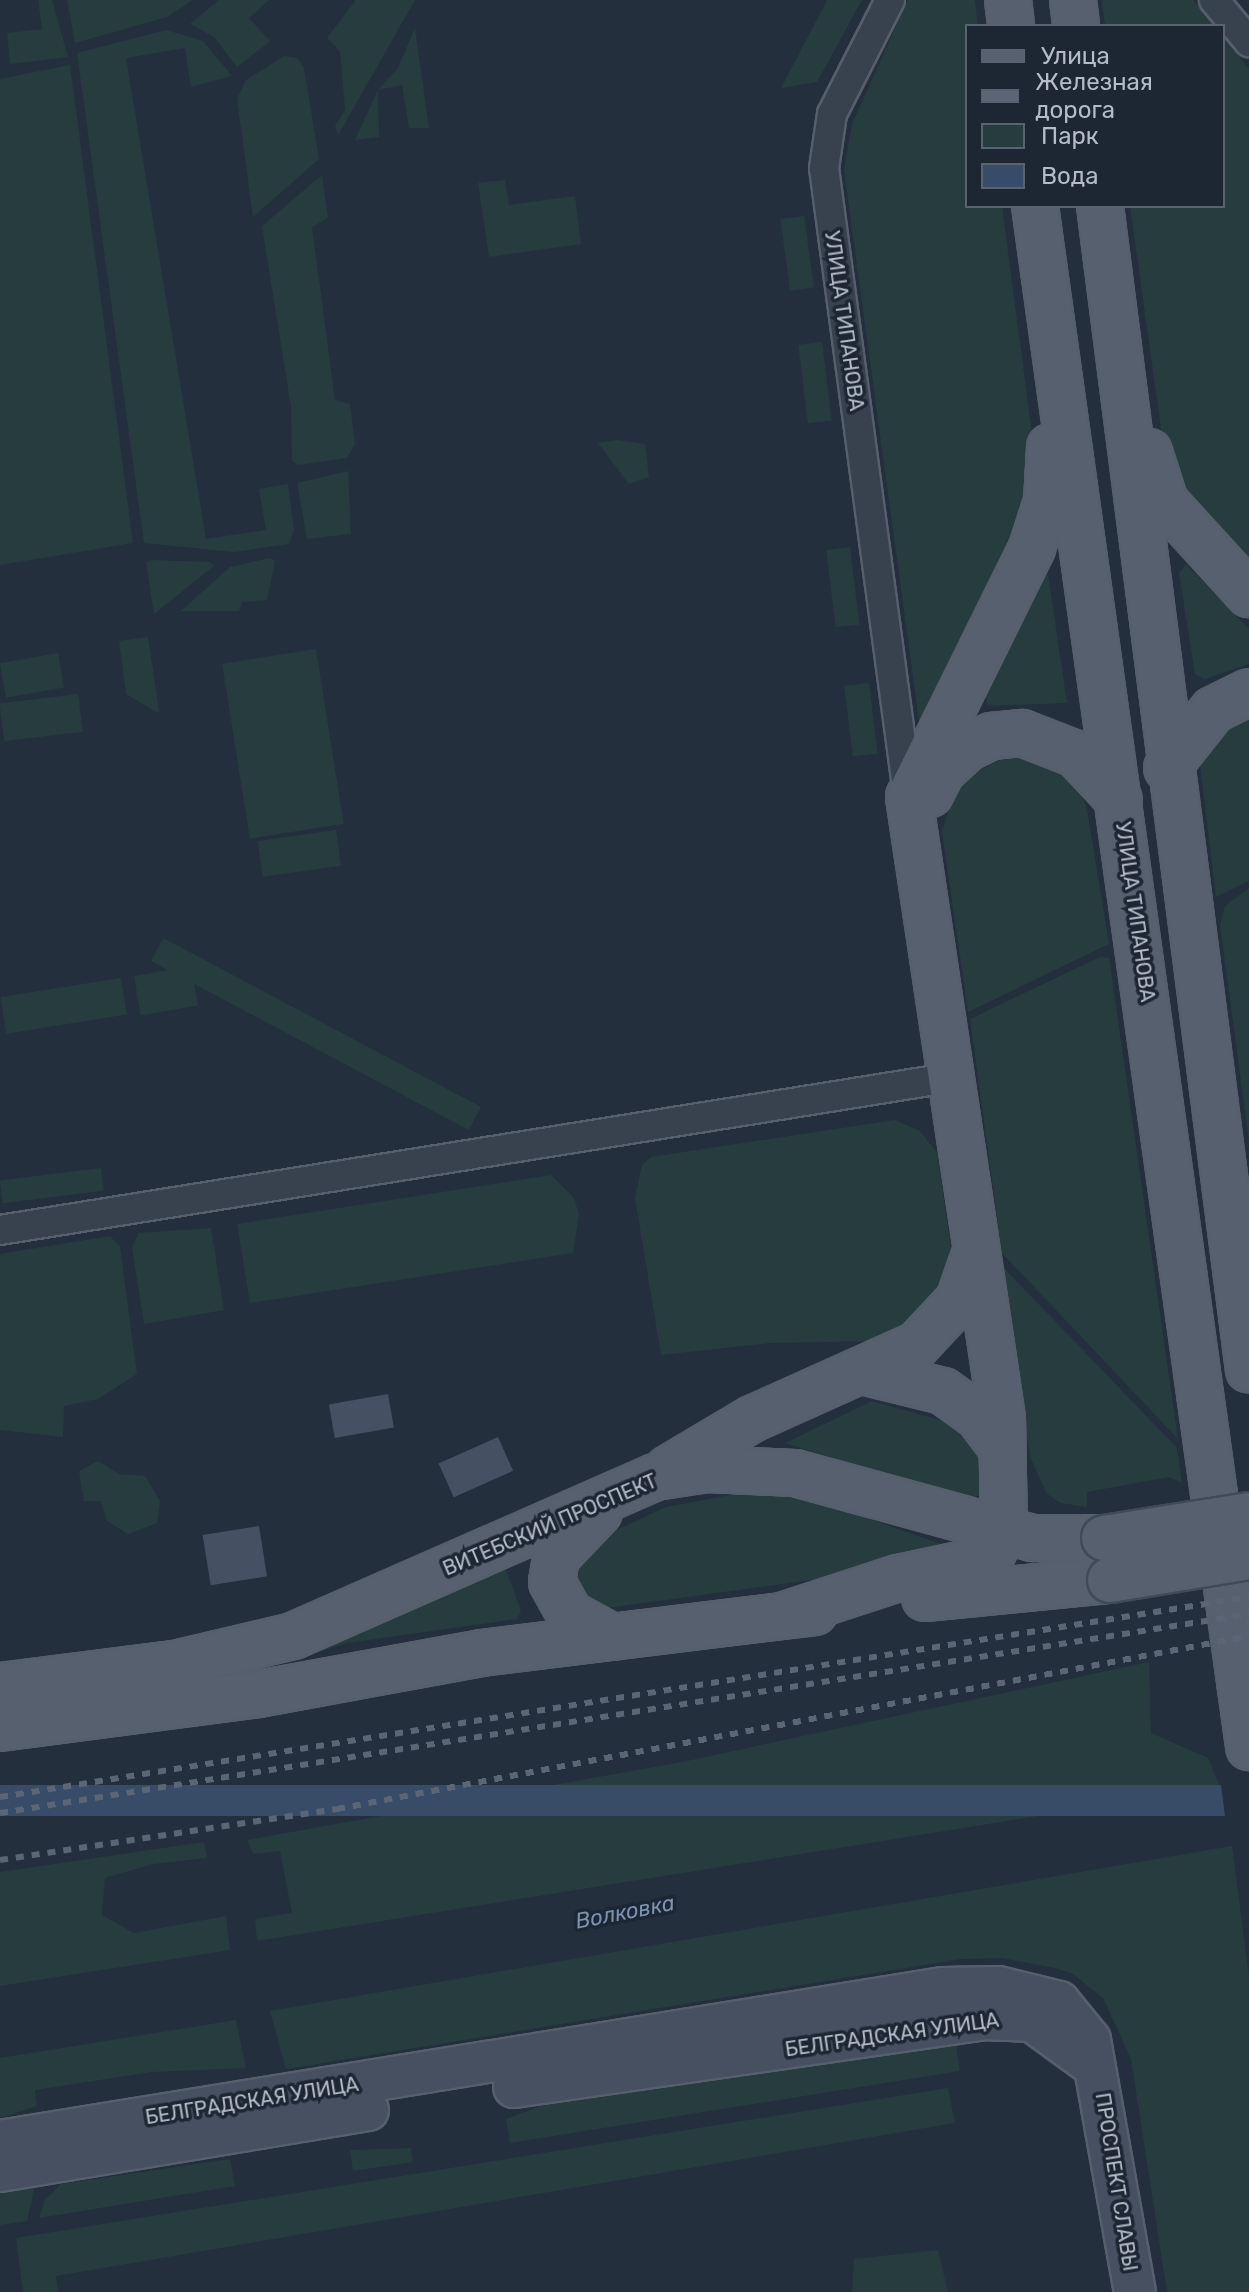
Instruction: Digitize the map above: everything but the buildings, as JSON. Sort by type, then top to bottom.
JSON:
[{"type":"main road","points":[[1008,0],[1011,24]]},
{"type":"main road","points":[[1073,0],[1076,24]]},
{"type":"main road","name":"УЛИЦА ТИПАНОВА","points":[[1035,208],[1249,1747]]},
{"type":"main road","points":[[1100,208],[1118,335],[1167,768],[1249,1370]]},
{"type":"main road","points":[[1118,335],[1139,364],[1157,490],[1249,594]]},
{"type":"main road","points":[[785,1615],[898,1578],[979,1561],[993,1552],[1004,1531],[994,1355],[974,1257],[915,816],[1043,513],[1052,456],[1040,377],[1053,345]]},
{"type":"main road","points":[[1167,768],[1213,710],[1249,692]]},
{"type":"main road","points":[[915,816],[954,758],[1005,734],[1065,746],[1119,800]]},
{"type":"main road","points":[[612,1637],[562,1606],[552,1568],[568,1542],[637,1486],[752,1419],[861,1371],[933,1334],[959,1300],[974,1257]]},
{"type":"main road","points":[[861,1371],[943,1391],[967,1405],[999,1444]]},
{"type":"main road","name":"ВИТЕБСКИЙ ПРОСПЕКТ","points":[[0,1686],[175,1664],[278,1641],[637,1486],[735,1467],[795,1473],[1107,1559],[1249,1557]]},
{"type":"main road","name":"ВИТЕБСКИЙ ПРОСПЕКТ","points":[[0,1728],[612,1637],[785,1615],[1107,1559],[1249,1515]]},
{"type":"street","name":"УЛИЦА ТИПАНОВА","points":[[890,0],[832,114],[824,168],[915,816]]},
{"type":"street","points":[[1214,0],[1249,42]]},
{"type":"street","points":[[0,1230],[948,1078]]},
{"type":"street","name":"БЕЛГРАДСКАЯ УЛИЦА","points":[[0,2141],[966,1985],[1028,1991],[1059,2002],[1078,2018],[1098,2073]]},
{"type":"street","name":"БЕЛГРАДСКАЯ УЛИЦА","points":[[0,2171],[623,2069],[984,2019],[1032,2021],[1098,2073]]},
{"type":"street","name":"ПРОСПЕКТ СЛАВЫ","points":[[1098,2073],[1135,2292]]},
{"type":"green space","points":[[38,0],[52,0],[68,57],[10,64],[7,33],[42,29]]},
{"type":"green space","points":[[67,0],[193,0],[167,17],[75,43]]},
{"type":"green space","points":[[219,0],[269,0],[249,18],[270,41],[237,67],[214,37],[190,24]]},
{"type":"green space","points":[[356,0],[415,0],[338,135],[335,126],[345,110],[340,51],[327,38]]},
{"type":"green space","points":[[827,0],[862,0],[817,82],[781,88]]},
{"type":"green space","points":[[908,0],[975,0],[978,24],[965,24],[965,208],[1002,208],[1033,442],[1029,505],[920,728],[844,170],[852,124]]},
{"type":"green space","points":[[1102,0],[1193,0],[1212,24],[1105,24]]},
{"type":"green space","points":[[415,28],[429,128],[409,128],[402,85],[378,90],[398,68]]},
{"type":"green space","points":[[166,30],[203,41],[232,76],[191,87],[185,48],[126,58],[206,539],[266,530],[259,489],[288,484],[294,530],[289,544],[234,552],[144,543],[77,53]]},
{"type":"green space","points":[[1225,39],[1249,69],[1249,573],[1187,501],[1164,450],[1130,208],[1225,208]]},
{"type":"green space","points":[[284,56],[298,58],[304,68],[319,159],[253,217],[237,99],[246,80]]},
{"type":"green space","points":[[70,65],[133,543],[0,565],[0,79]]},
{"type":"green space","points":[[378,90],[379,137],[355,140]]},
{"type":"green space","points":[[322,175],[328,218],[312,227],[335,400],[350,404],[355,444],[347,458],[298,465],[292,461],[291,407],[262,226]]},
{"type":"green space","points":[[505,180],[509,205],[575,196],[581,244],[489,257],[478,183]]},
{"type":"green space","points":[[804,216],[814,287],[790,291],[780,219]]},
{"type":"green space","points":[[822,342],[832,420],[808,423],[798,345]]},
{"type":"green space","points":[[617,440],[645,444],[649,477],[629,484],[598,443]]},
{"type":"green space","points":[[348,471],[351,534],[307,539],[297,483]]},
{"type":"green space","points":[[850,547],[860,624],[836,627],[826,550]]},
{"type":"green space","points":[[270,558],[275,561],[267,600],[242,602],[239,611],[181,611],[230,567]]},
{"type":"green space","points":[[146,562],[210,562],[214,566],[154,614]]},
{"type":"green space","points":[[1186,564],[1249,629],[1249,664],[1205,679],[1195,674],[1179,573]]},
{"type":"green space","points":[[1048,574],[1067,703],[987,706],[985,693],[1038,577]]},
{"type":"green space","points":[[148,637],[158,713],[126,694],[119,641]]},
{"type":"green space","points":[[316,649],[344,824],[250,839],[222,664]]},
{"type":"green space","points":[[58,653],[64,687],[6,698],[0,663]]},
{"type":"green space","points":[[869,683],[878,753],[853,757],[844,686]]},
{"type":"green space","points":[[78,694],[83,732],[4,741],[0,704]]},
{"type":"green space","points":[[1249,711],[1249,881],[1216,897],[1200,765],[1220,729]]},
{"type":"green space","points":[[1017,752],[1035,755],[1075,779],[1087,809],[1109,944],[968,1012],[942,831],[955,792],[970,775]]},
{"type":"green space","points":[[336,830],[341,866],[263,877],[258,841]]},
{"type":"green space","points":[[1249,888],[1249,1141],[1220,925],[1225,906]]},
{"type":"green space","points":[[163,938],[481,1107],[469,1130],[151,961]]},
{"type":"green space","points":[[1100,957],[1109,958],[1178,1439],[1002,1253],[970,1019]]},
{"type":"green space","points":[[191,966],[198,1005],[141,1015],[134,976]]},
{"type":"green space","points":[[121,978],[127,1015],[6,1034],[1,997]]},
{"type":"green space","points":[[895,1120],[920,1131],[937,1153],[953,1263],[936,1307],[881,1341],[770,1343],[661,1355],[635,1198],[642,1165],[651,1157]]},
{"type":"green space","points":[[101,1168],[104,1191],[3,1203],[0,1180]]},
{"type":"green space","points":[[551,1175],[574,1198],[579,1214],[573,1253],[250,1303],[237,1224]]},
{"type":"green space","points":[[211,1228],[224,1310],[144,1324],[132,1248],[138,1233]]},
{"type":"green space","points":[[110,1236],[120,1247],[137,1374],[98,1399],[64,1406],[63,1437],[0,1430],[0,1254]]},
{"type":"green space","points":[[1003,1267],[1177,1448],[1182,1483],[1169,1477],[1087,1492],[1087,1507],[1061,1503],[1047,1494],[1030,1457]]},
{"type":"green space","points":[[872,1401],[958,1425],[980,1452],[980,1495],[966,1500],[785,1443]]},
{"type":"green space","points":[[98,1461],[119,1474],[145,1476],[160,1501],[157,1523],[128,1534],[107,1521],[101,1501],[84,1501],[79,1471]]},
{"type":"green space","points":[[741,1493],[815,1500],[964,1552],[958,1560],[600,1609],[562,1587],[589,1543],[666,1507]]},
{"type":"green space","points":[[505,1567],[521,1611],[517,1619],[347,1643],[297,1658]]},
{"type":"green space","points":[[1149,1662],[1151,1733],[1208,1758],[1220,1787],[257,1941],[255,1919],[292,1913],[280,1851],[253,1854],[247,1840],[682,1762]]},
{"type":"green space","points":[[204,1842],[207,1858],[153,1864],[105,1878],[102,1915],[134,1933],[226,1916],[230,1950],[0,1986],[0,1872]]},
{"type":"green space","points":[[1232,1846],[1249,1976],[1249,2292],[1167,2292],[1131,2059],[1103,1998],[1073,1974],[1055,1968],[1002,1958],[961,1959],[286,2069],[270,2011]]},
{"type":"green space","points":[[236,2020],[246,2068],[152,2072],[35,2090],[37,2106],[0,2118],[0,2058]]},
{"type":"green space","points":[[954,2032],[960,2071],[510,2143],[506,2119],[565,2097]]},
{"type":"green space","points":[[948,2088],[955,2123],[56,2276],[58,2292],[23,2292],[16,2238]]},
{"type":"green space","points":[[411,2148],[413,2162],[353,2171],[350,2150]]},
{"type":"green space","points":[[230,2159],[235,2186],[39,2218],[45,2200],[61,2184]]},
{"type":"green space","points":[[35,2185],[27,2221],[0,2225],[0,2191]]},
{"type":"green space","points":[[938,2250],[948,2292],[852,2292],[854,2259]]},
{"type":"water","points":[[0,1785],[1249,1785],[1249,1816],[0,1816]]},
{"type":"pier","points":[[1249,1781],[1249,1820],[1226,1824],[1221,1785]]},
{"type":"pier","points":[[255,1962],[261,1999],[243,2001],[237,1965]]},
{"type":"railway","points":[[0,1797],[1249,1597]]},
{"type":"railway","points":[[0,1813],[1249,1614]]},
{"type":"railway","points":[[0,1860],[337,1809],[1249,1636]]},
{"type":"water label","name":"Волковка","points":[[625,1912]]}]
